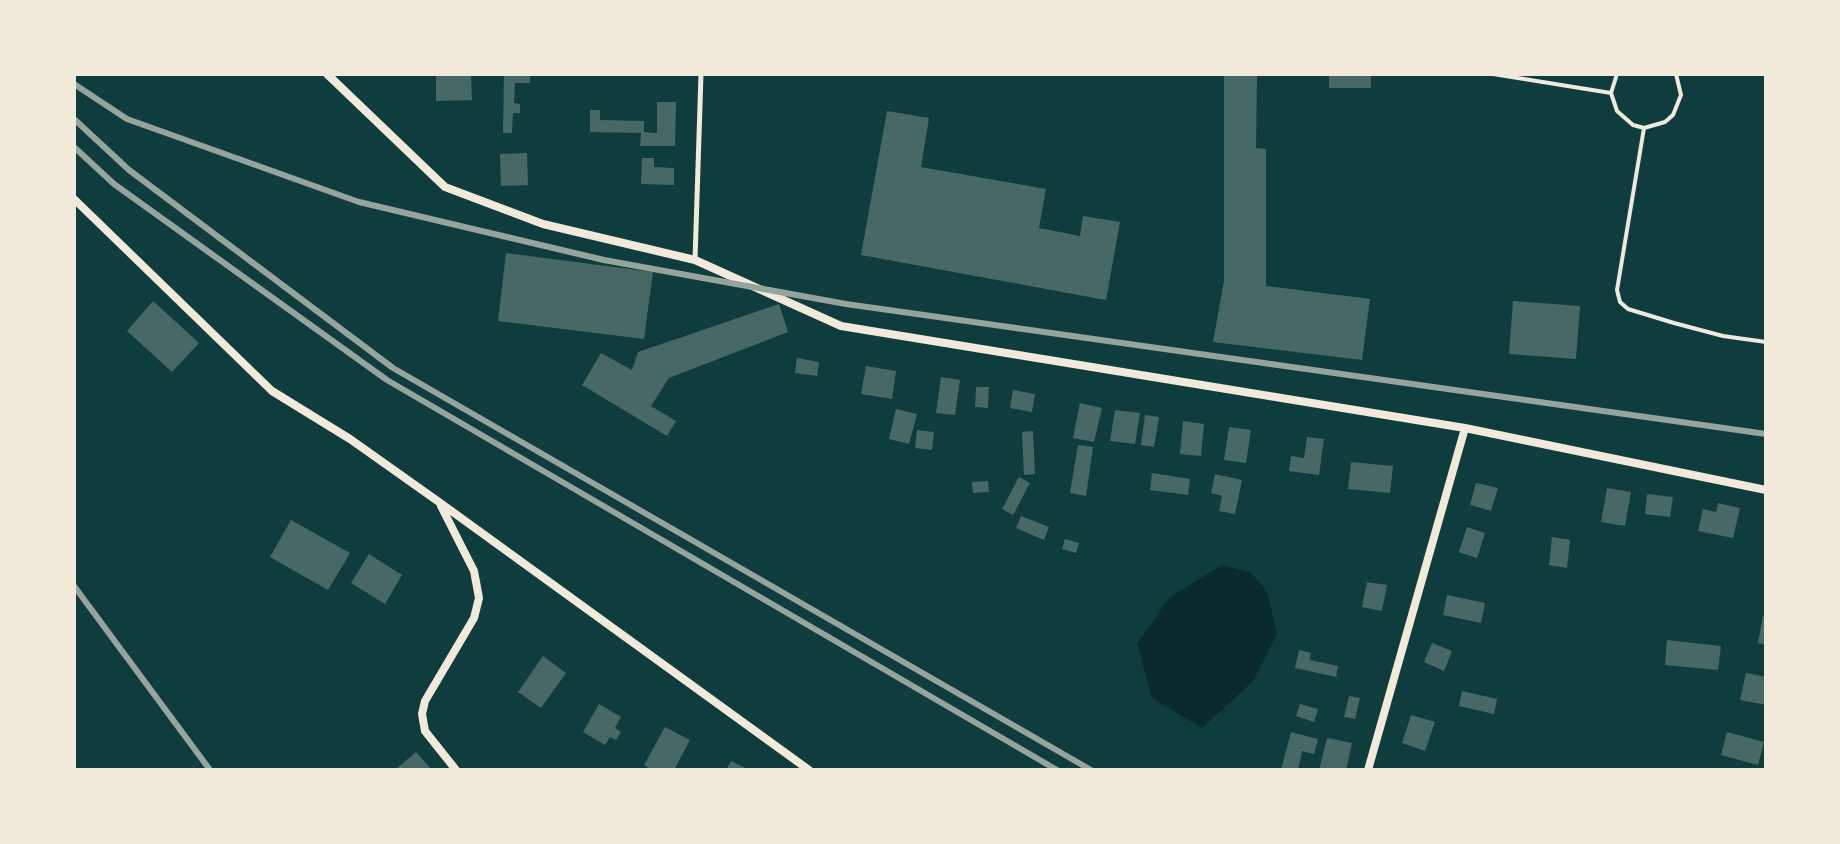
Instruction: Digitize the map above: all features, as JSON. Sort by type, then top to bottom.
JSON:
[{"type":"street","points":[[327,74],[445,187],[543,224],[695,260],[841,326],[1465,428],[1766,490]]},
{"type":"street","points":[[74,199],[272,391],[350,439],[809,770]]},
{"type":"street","points":[[1368,770],[1465,428]]},
{"type":"street","points":[[439,502],[474,571],[479,598],[474,618],[425,701],[422,714],[425,731],[456,770]]},
{"type":"lane","points":[[695,260],[701,74]]},
{"type":"path","points":[[1493,74],[1611,93]]},
{"type":"path","points":[[1617,74],[1611,93],[1617,111],[1624,120],[1644,128],[1655,127],[1673,115],[1681,95],[1676,74]]},
{"type":"path","points":[[1644,128],[1617,290],[1620,302],[1628,309],[1674,323],[1723,336],[1766,342]]},
{"type":"water","points":[[1222,565],[1250,572],[1267,591],[1277,634],[1253,681],[1202,728],[1152,698],[1137,644],[1169,598]]},
{"type":"building","points":[[471,74],[472,100],[436,101],[436,75]]},
{"type":"building","points":[[504,74],[530,74],[530,83],[515,83],[514,103],[520,104],[520,113],[513,113],[512,133],[503,133]]},
{"type":"building","points":[[1224,74],[1257,74],[1256,148],[1266,149],[1266,286],[1370,299],[1362,360],[1213,342],[1224,281]]},
{"type":"building","points":[[1329,74],[1371,74],[1371,88],[1329,88]]},
{"type":"building","points":[[657,102],[676,102],[675,146],[640,146],[641,133],[590,132],[590,110],[600,110],[600,120],[644,121],[644,132],[657,133]]},
{"type":"building","points":[[887,111],[929,118],[921,167],[1046,189],[1039,228],[1080,236],[1083,216],[1120,222],[1106,300],[861,255]]},
{"type":"building","points":[[527,153],[528,185],[501,186],[500,154]]},
{"type":"building","points":[[642,158],[654,158],[654,167],[674,168],[674,185],[641,184]]},
{"type":"building","points":[[506,253],[653,272],[644,339],[498,321]]},
{"type":"building","points":[[153,301],[199,343],[172,372],[127,331]]},
{"type":"building","points":[[1513,301],[1580,306],[1576,359],[1509,354]]},
{"type":"building","points":[[779,304],[788,332],[669,378],[651,406],[676,421],[667,436],[582,385],[601,353],[632,370],[638,352]]},
{"type":"building","points":[[797,358],[819,362],[817,376],[795,373]]},
{"type":"building","points":[[866,366],[896,371],[892,399],[861,394]]},
{"type":"building","points":[[941,377],[960,380],[955,415],[936,413]]},
{"type":"building","points":[[976,387],[989,387],[988,408],[975,407]]},
{"type":"building","points":[[1013,390],[1035,394],[1032,412],[1010,408]]},
{"type":"building","points":[[1080,403],[1102,408],[1094,442],[1073,438]]},
{"type":"building","points":[[896,409],[917,414],[909,444],[889,439]]},
{"type":"building","points":[[1115,410],[1140,413],[1135,444],[1110,441]]},
{"type":"building","points":[[1145,415],[1159,417],[1154,447],[1141,445]]},
{"type":"building","points":[[1183,421],[1204,424],[1201,456],[1180,454]]},
{"type":"building","points":[[1229,427],[1251,430],[1246,463],[1224,460]]},
{"type":"building","points":[[917,430],[934,432],[932,450],[915,448]]},
{"type":"building","points":[[1033,431],[1035,474],[1024,475],[1022,432]]},
{"type":"building","points":[[1307,437],[1324,439],[1319,475],[1289,471],[1291,456],[1304,458]]},
{"type":"building","points":[[1078,445],[1093,447],[1086,496],[1070,493]]},
{"type":"building","points":[[1351,462],[1393,466],[1390,493],[1348,489]]},
{"type":"building","points":[[1152,473],[1190,479],[1188,495],[1150,490]]},
{"type":"building","points":[[1215,474],[1242,480],[1235,514],[1219,511],[1222,496],[1211,493]]},
{"type":"building","points":[[1019,477],[1030,483],[1013,515],[1002,509]]},
{"type":"building","points":[[988,481],[989,492],[973,493],[972,482]]},
{"type":"building","points":[[1476,483],[1498,488],[1491,511],[1470,505]]},
{"type":"building","points":[[1607,488],[1631,492],[1625,526],[1601,522]]},
{"type":"building","points":[[1647,494],[1673,497],[1670,517],[1645,514]]},
{"type":"building","points":[[1718,503],[1740,508],[1733,538],[1698,531],[1703,509],[1716,512]]},
{"type":"building","points":[[1021,516],[1049,527],[1044,540],[1016,528]]},
{"type":"building","points":[[291,520],[350,553],[328,590],[270,557]]},
{"type":"building","points":[[1467,527],[1485,533],[1477,558],[1459,552]]},
{"type":"building","points":[[1552,537],[1570,540],[1567,568],[1549,565]]},
{"type":"building","points":[[1065,539],[1079,543],[1076,553],[1062,549]]},
{"type":"building","points":[[369,554],[402,575],[385,604],[351,583]]},
{"type":"building","points":[[1367,582],[1387,585],[1382,611],[1362,607]]},
{"type":"building","points":[[1447,595],[1485,603],[1481,623],[1443,615]]},
{"type":"building","points":[[1763,616],[1766,617],[1766,645],[1758,643]]},
{"type":"building","points":[[1667,640],[1721,646],[1718,670],[1665,665]]},
{"type":"building","points":[[1432,643],[1452,651],[1444,671],[1424,662]]},
{"type":"building","points":[[1299,650],[1311,653],[1310,660],[1338,666],[1336,677],[1295,668]]},
{"type":"building","points":[[543,656],[566,673],[541,708],[518,692]]},
{"type":"building","points":[[1746,673],[1766,677],[1766,705],[1740,700]]},
{"type":"building","points":[[1462,691],[1497,699],[1494,714],[1459,706]]},
{"type":"building","points":[[1349,696],[1360,698],[1355,719],[1344,717]]},
{"type":"building","points":[[599,704],[621,717],[615,728],[621,732],[616,740],[610,737],[605,745],[583,732]]},
{"type":"building","points":[[1300,704],[1318,709],[1314,722],[1296,716]]},
{"type":"building","points":[[1411,715],[1435,722],[1425,751],[1402,743]]},
{"type":"building","points":[[665,727],[690,740],[674,770],[652,770],[644,765]]},
{"type":"building","points":[[1291,732],[1318,739],[1314,754],[1302,751],[1298,770],[1281,770]]},
{"type":"building","points":[[1727,732],[1764,742],[1758,765],[1721,755]]},
{"type":"building","points":[[1327,738],[1352,743],[1346,770],[1319,770]]},
{"type":"building","points":[[416,752],[432,770],[395,770]]},
{"type":"building","points":[[731,761],[749,770],[726,770]]},
{"type":"railway","points":[[74,84],[127,119],[359,202],[604,260],[846,304],[1766,434]]},
{"type":"railway","points":[[74,119],[129,170],[393,368],[1091,770]]},
{"type":"railway","points":[[74,147],[114,184],[387,380],[1057,770]]},
{"type":"railway","points":[[74,586],[210,770]]}]
